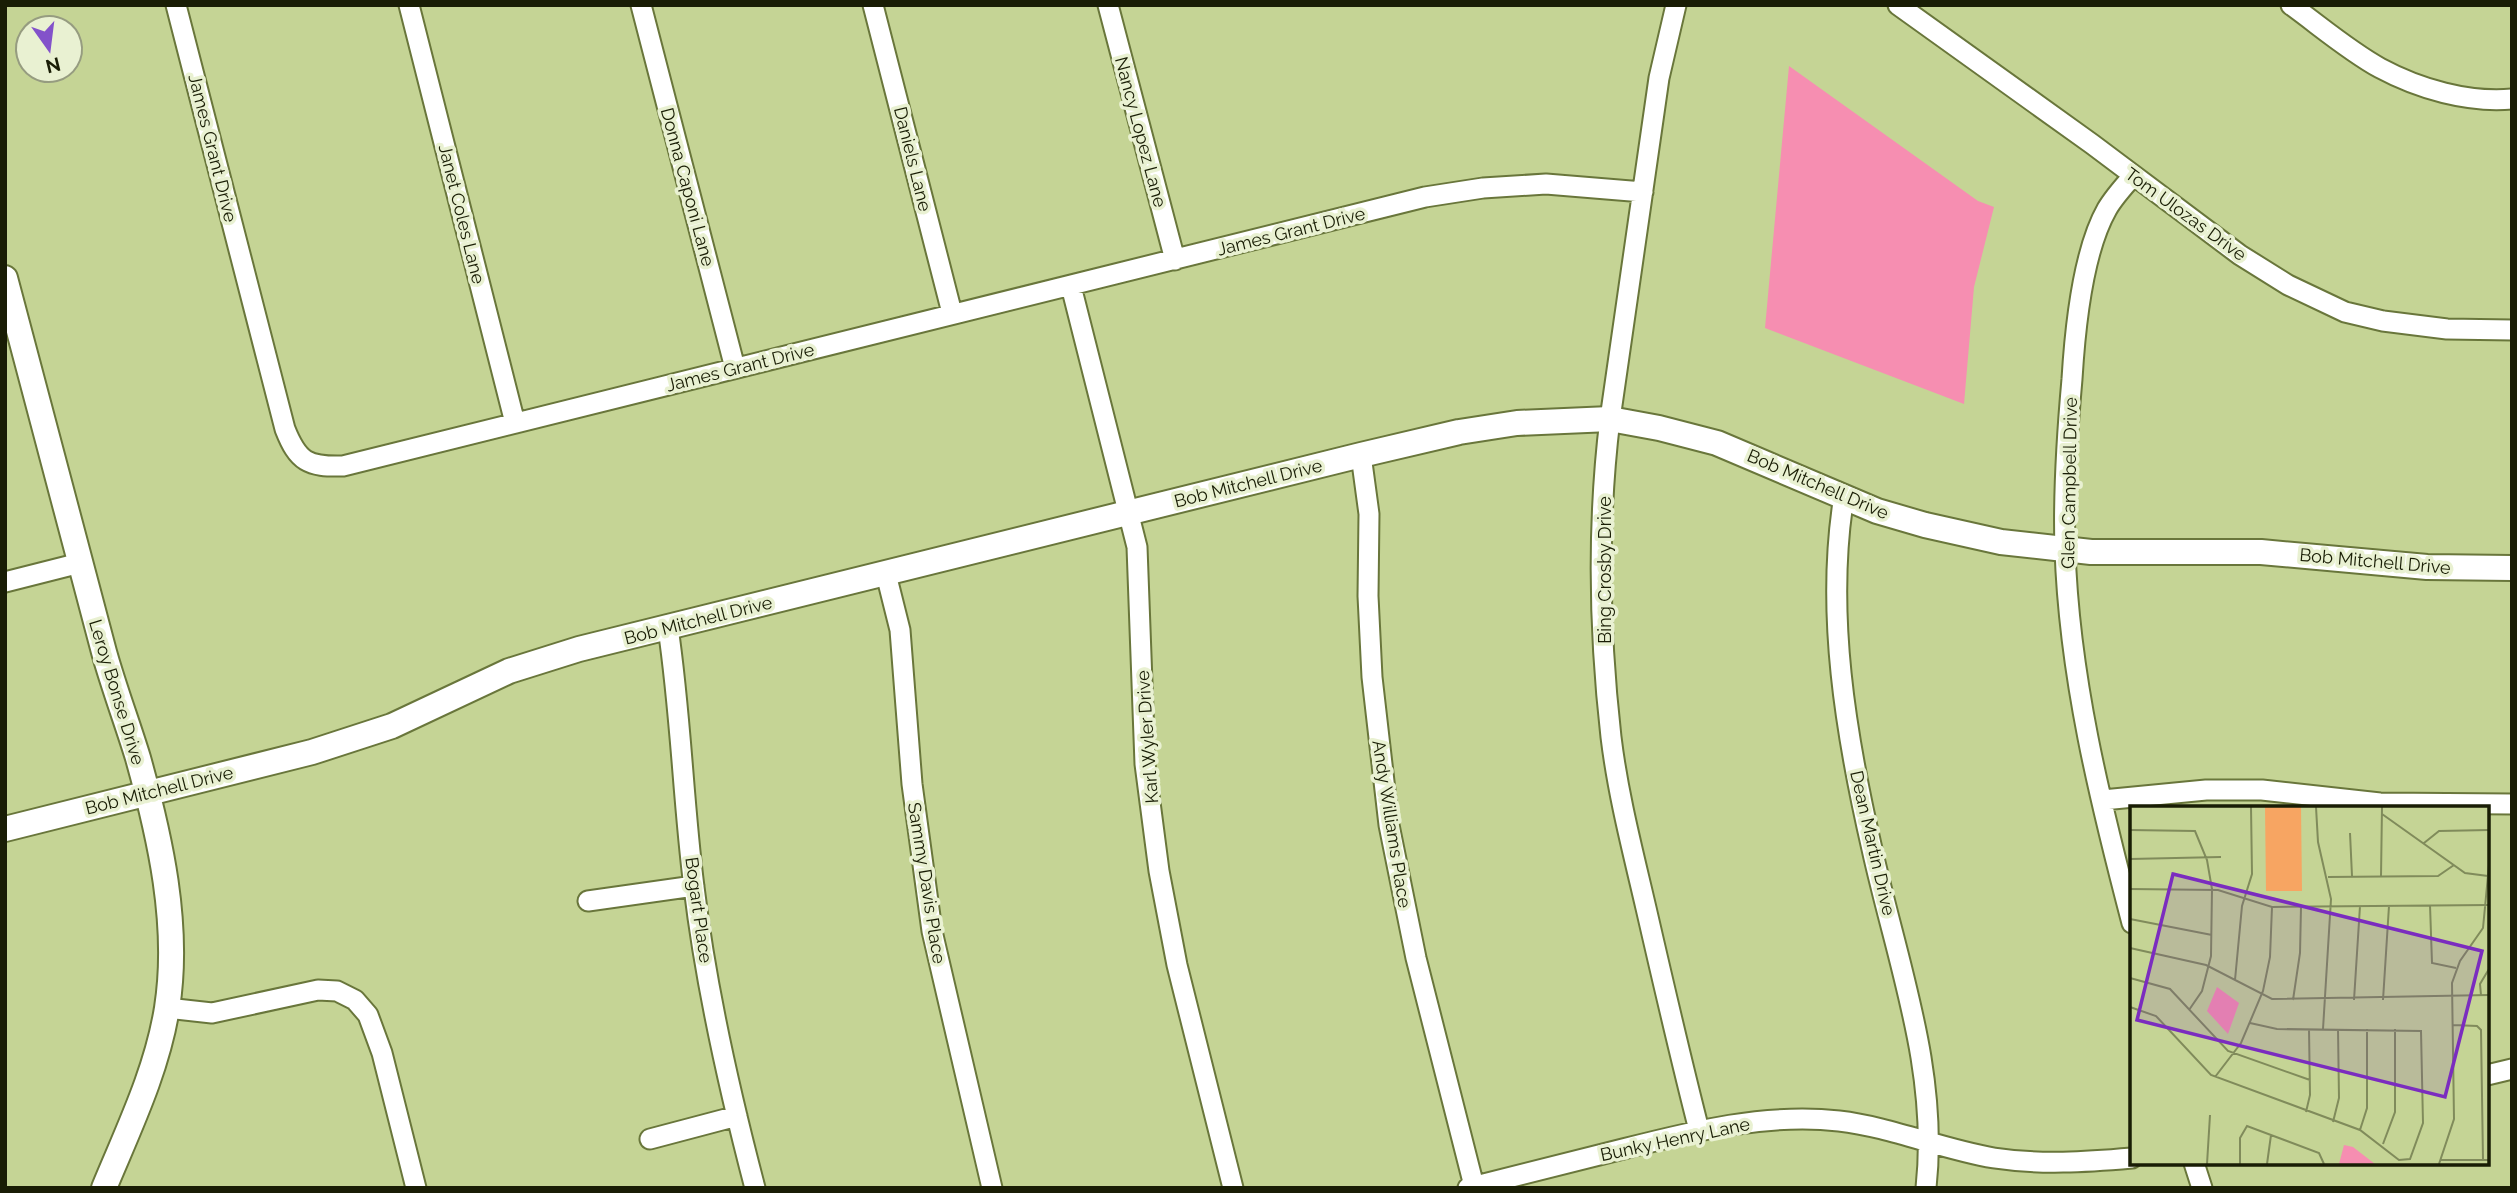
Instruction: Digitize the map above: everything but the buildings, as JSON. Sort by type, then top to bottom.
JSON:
[{"type":"street","name":"James Grant Drive","points":[[176,5],[285,429],[296,452],[318,466],[343,466],[1425,197],[1483,188],[1546,184],[1643,192]]},
{"type":"street","name":"Janet Coles Lane","points":[[409,5],[515,423]]},
{"type":"street","name":"Donna Caponi Lane","points":[[641,5],[735,368]]},
{"type":"street","name":"Daniels Lane","points":[[873,5],[952,313]]},
{"type":"street","name":"Nancy Lopez Lane","points":[[1108,5],[1175,260]]},
{"type":"street","name":"Bing Crosby Drive","points":[[1676,5],[1659,78],[1610,419],[1604,464],[1600,551],[1603,645],[1612,739],[1631,846],[1699,1130]]},
{"type":"street","name":"Tom Ulozas Drive","points":[[1898,5],[2240,255],[2288,285],[2345,312],[2383,321],[2447,329],[2512,330]]},
{"type":"street","points":[[2291,5],[2380,68],[2427,88],[2483,100],[2512,99]]},
{"type":"street","name":"Glen Campbell Drive","points":[[2130,915],[2088,740],[2076,662],[2065,549],[2067,444],[2074,347],[2083,290],[2095,234],[2107,209],[2133,176]]},
{"type":"street","name":"Leroy Bonse Drive","points":[[5,278],[80,563],[146,793],[161,854],[166,890],[170,953],[167,1009],[150,1073],[104,1188]]},
{"type":"street","name":"Karl Wyler Drive","points":[[1071,286],[1137,547],[1145,764],[1159,871],[1177,965],[1233,1188]]},
{"type":"street","name":"Bob Mitchell Drive","points":[[5,829],[312,752],[357,738],[392,726],[509,670],[579,649],[1361,455],[1459,432],[1517,423],[1610,419],[1659,428],[1717,443],[1877,511],[2001,542],[2127,554],[2261,552],[2427,568],[2512,568]]},
{"type":"street","name":"Andy Williams Place","points":[[1361,455],[1369,514],[1368,596],[1372,677],[1389,825],[1416,958],[1471,1187]]},
{"type":"street","name":"Dean Martin Drive","points":[[1843,496],[1837,548],[1841,662],[1853,754],[1872,849],[1926,1077],[1929,1143],[1926,1188]]},
{"type":"street","points":[[5,582],[80,563]]},
{"type":"street","name":"Sammy Davis Place","points":[[886,574],[900,630],[912,785],[932,931],[992,1188]]},
{"type":"street","name":"Bogart Place","points":[[668,628],[677,692],[694,886],[706,969],[755,1188]]},
{"type":"street","points":[[2102,800],[2207,790],[2262,790],[2379,806],[2512,804]]},
{"type":"street","points":[[588,901],[694,886]]},
{"type":"street","points":[[167,1009],[212,1013],[318,990],[337,991],[355,1000],[368,1016],[382,1053],[416,1188]]},
{"type":"street","points":[[2489,1075],[2512,1069]]},
{"type":"street","points":[[650,1139],[737,1116]]},
{"type":"street","name":"Bunky Henry Lane","points":[[1471,1187],[1699,1130],[1752,1121],[1839,1121],[1992,1157],[2033,1162],[2130,1158]]},
{"type":"street","points":[[2195,1165],[2202,1188]]},
{"type":"shaded area","points":[[1789,66],[1978,201],[1994,207],[1974,287],[1964,404],[1765,328]]}]
